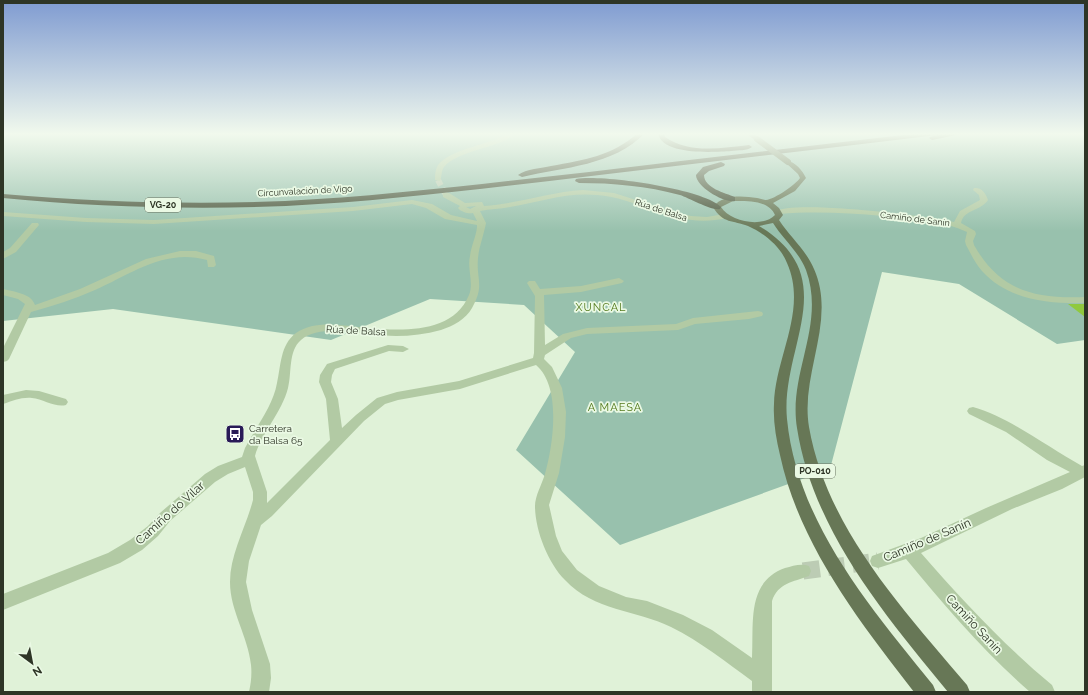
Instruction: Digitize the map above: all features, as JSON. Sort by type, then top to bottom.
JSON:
[{"type":"highway","points":[[522,175],[569,165]]},
{"type":"highway","name":"Circunvalación de Vigo","points":[[18,189],[149,198],[252,198],[384,190],[607,165]]},
{"type":"highway","name":"Circunvalación de Vigo","points":[[3,196],[83,202],[173,205],[324,201],[391,196],[657,165]]},
{"type":"highway","points":[[717,165],[710,167],[700,175],[701,183],[706,187],[732,199]]},
{"type":"highway","points":[[391,196],[428,195],[561,182],[604,182],[664,189],[687,195],[717,207]]},
{"type":"main road","points":[[766,203],[802,182],[803,178],[801,173],[792,165]]},
{"type":"main road","points":[[732,199],[749,199],[766,203],[777,216],[764,223],[749,223],[733,220],[720,213],[717,207],[720,204],[732,199]]},
{"type":"main road","name":"PO-010","points":[[777,216],[809,268],[816,293],[818,306],[804,378],[802,402],[803,427],[807,447],[821,489],[841,531],[865,571],[904,624],[960,692]]},
{"type":"main road","name":"PO-010","points":[[749,223],[772,237],[780,244],[794,269],[798,283],[800,298],[799,313],[784,372],[780,401],[783,440],[792,476],[808,517],[837,571],[880,634],[926,692]]},
{"type":"street","points":[[438,180],[438,171],[443,165]]},
{"type":"street","points":[[957,224],[960,215],[984,200],[982,194],[977,190]]},
{"type":"street","name":"Rúa de Balsa","points":[[248,460],[249,452],[280,393],[285,379],[290,346],[294,340],[305,332],[324,328],[387,332],[406,332],[432,329],[450,322],[464,312],[475,293],[476,281],[474,258],[480,214],[507,206],[568,193],[597,192],[628,199],[683,218],[703,220],[724,216]]},
{"type":"street","points":[[5,215],[100,221],[154,222],[327,211],[412,202],[429,206],[448,217],[473,223],[480,214],[480,206],[476,204],[464,206],[446,195]]},
{"type":"street","name":"Camiño de Sanín","points":[[777,216],[807,210],[906,216],[957,224],[971,231],[972,234],[969,241],[970,245],[986,270],[1006,285],[1024,293],[1046,299],[1085,300]]},
{"type":"street","points":[[3,256],[13,250],[35,225]]},
{"type":"street","points":[[28,310],[70,296],[150,260],[164,256],[193,252],[211,258],[211,265]]},
{"type":"street","points":[[539,292],[581,289],[619,281]]},
{"type":"street","points":[[532,283],[539,292],[540,296],[539,356],[556,388],[560,412],[558,437],[552,473],[542,505],[548,536],[556,555],[571,575],[593,592],[626,605],[647,608],[706,636],[761,684]]},
{"type":"street","points":[[3,292],[24,298],[29,301],[30,304],[3,359]]},
{"type":"street","points":[[254,521],[267,512],[360,418],[381,401],[397,396],[460,385],[516,368],[539,356],[567,336],[587,331],[678,327],[693,321],[758,314]]},
{"type":"street","points":[[337,442],[332,399],[326,382],[331,367],[388,348],[403,350]]},
{"type":"street","points":[[3,400],[18,395],[32,393],[62,402]]},
{"type":"street","points":[[973,411],[1011,429],[1052,456],[1083,471]]},
{"type":"street","points":[[248,460],[260,492],[259,504],[240,564],[238,583],[240,600],[246,624],[260,658],[262,673],[259,692]]},
{"type":"street","name":"Camiño do Vilar","points":[[3,602],[114,558],[136,545],[153,531],[165,517],[210,478],[223,470],[248,460]]},
{"type":"street","name":"Camiño de Sanín","points":[[878,561],[909,550],[1007,505],[1063,483],[1083,471]]},
{"type":"street","name":"Camiño Sanín","points":[[909,550],[962,612],[1017,669],[1045,692]]},
{"type":"street","points":[[761,684],[763,601],[766,589],[774,581],[784,576],[803,571]]},
{"type":"green space","points":[[3,165],[1085,165],[1085,340],[1057,344],[959,284],[882,272],[830,469],[620,545],[516,450],[575,352],[524,305],[430,299],[331,340],[113,309],[3,321]]},
{"type":"building","points":[[1068,304],[1085,304],[1085,317]]},
{"type":"tunnel","points":[[438,180],[446,195]]},
{"type":"tunnel","points":[[803,571],[878,561]]},
{"type":"place","name":"Carretera da Balsa 65","points":[[235,434]]},
{"type":"district","name":"XUNCAL","points":[[601,307]]},
{"type":"district","name":"A MAESA","points":[[615,407]]}]
